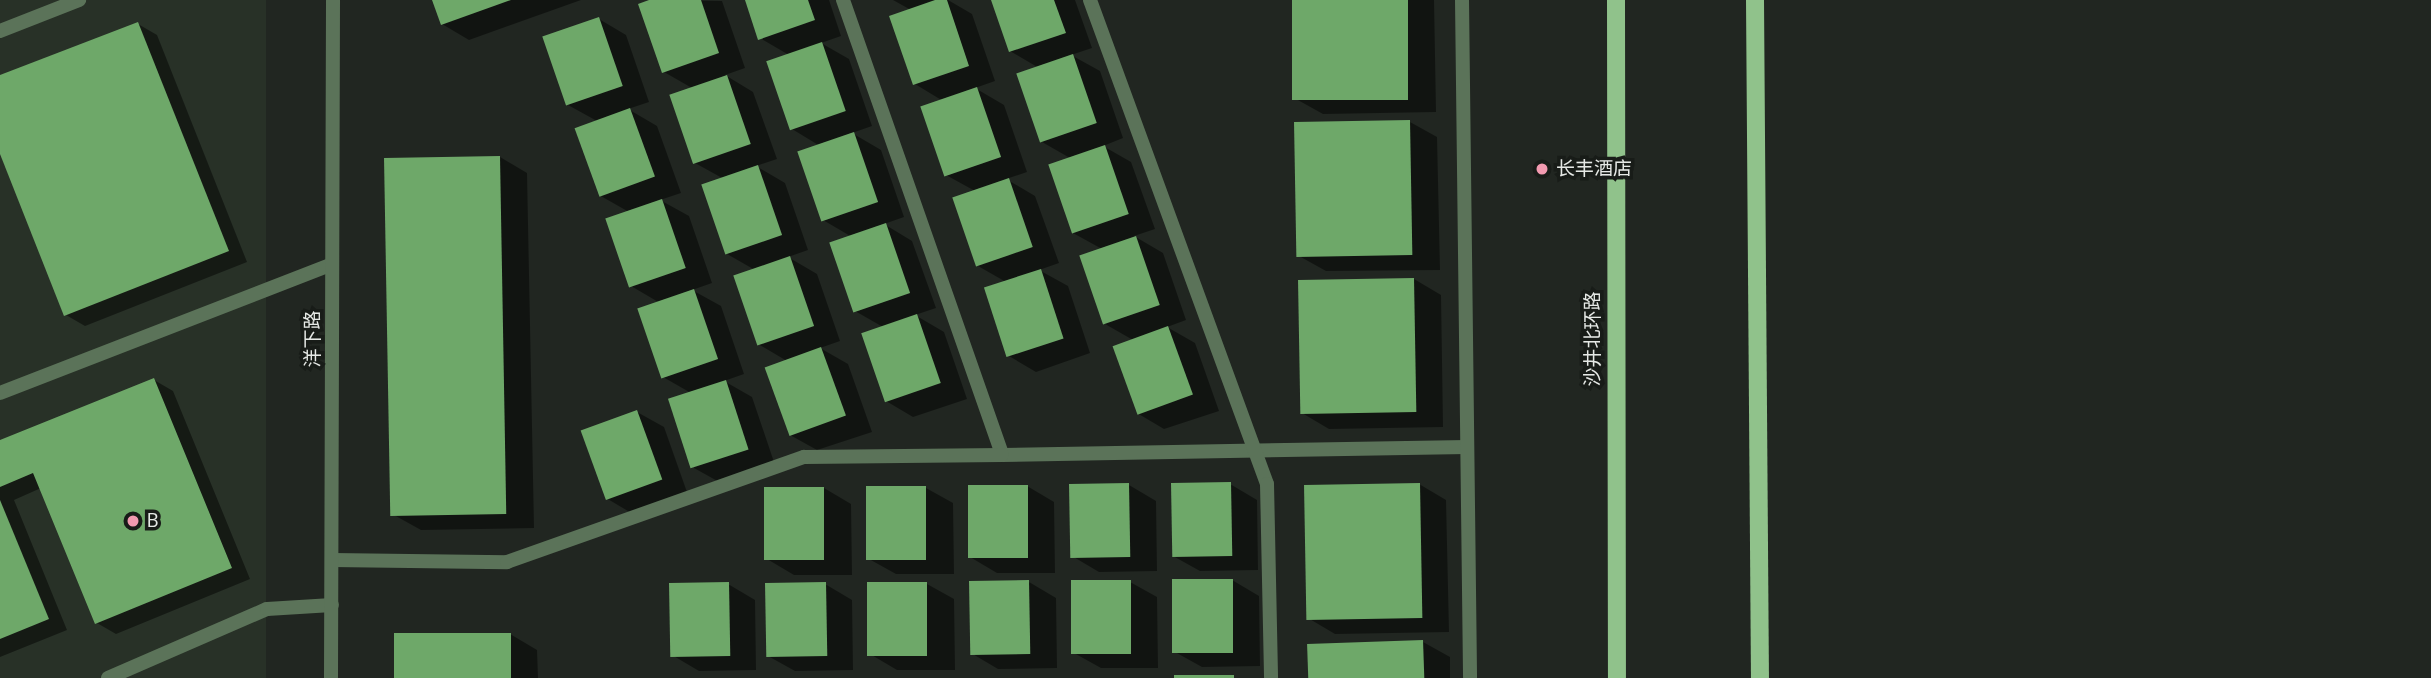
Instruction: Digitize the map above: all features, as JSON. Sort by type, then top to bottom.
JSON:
[{"type":"main road","name":"沙井北环路","points":[[1616,0],[1617,678]]},
{"type":"main road","points":[[1755,0],[1760,678]]},
{"type":"street","points":[[0,31],[79,0]]},
{"type":"street","name":"洋下路","points":[[331,678],[332,0]]},
{"type":"street","points":[[843,0],[1002,455]]},
{"type":"street","points":[[1090,0],[1267,484],[1270,678]]},
{"type":"street","points":[[1462,0],[1470,678]]},
{"type":"street","points":[[0,393],[332,264]]},
{"type":"street","points":[[332,560],[507,562],[804,457],[1467,447]]},
{"type":"street","points":[[108,678],[267,608],[332,606]]},
{"type":"shaded area","points":[[0,0],[266,0],[266,678],[0,678]]},
{"type":"building","points":[[432,0],[511,0],[441,25]]},
{"type":"building","points":[[649,0],[701,0],[719,53],[662,73],[638,4]]},
{"type":"building","points":[[745,0],[808,0],[815,20],[758,40]]},
{"type":"building","points":[[935,0],[947,0],[969,66],[913,85],[889,16]]},
{"type":"building","points":[[991,0],[1054,0],[1066,33],[1009,52]]},
{"type":"building","points":[[1292,0],[1408,0],[1408,100],[1292,100]]},
{"type":"building","points":[[599,17],[623,86],[566,106],[542,37]]},
{"type":"building","points":[[138,22],[229,251],[64,316],[0,154],[0,75]]},
{"type":"building","points":[[822,42],[846,111],[790,130],[766,61]]},
{"type":"building","points":[[1073,54],[1097,123],[1040,143],[1016,74]]},
{"type":"building","points":[[727,75],[751,144],[693,164],[669,95]]},
{"type":"building","points":[[977,87],[1001,157],[944,177],[920,107]]},
{"type":"building","points":[[630,108],[655,177],[600,197],[575,128]]},
{"type":"building","points":[[1410,120],[1412,255],[1296,257],[1294,122]]},
{"type":"building","points":[[854,132],[878,202],[821,222],[797,152]]},
{"type":"building","points":[[1105,145],[1129,214],[1072,234],[1048,165]]},
{"type":"building","points":[[500,156],[506,514],[390,516],[384,158]]},
{"type":"building","points":[[758,165],[782,235],[725,255],[701,185]]},
{"type":"building","points":[[1009,178],[1033,247],[976,267],[952,198]]},
{"type":"building","points":[[662,199],[686,268],[629,288],[605,219]]},
{"type":"building","points":[[886,223],[910,293],[853,313],[829,243]]},
{"type":"building","points":[[1136,236],[1160,305],[1103,325],[1079,256]]},
{"type":"building","points":[[790,256],[814,326],[757,346],[733,276]]},
{"type":"building","points":[[1041,269],[1064,338],[1006,357],[984,288]]},
{"type":"building","points":[[1414,278],[1416,412],[1300,414],[1298,280]]},
{"type":"building","points":[[694,289],[718,359],[661,379],[637,309]]},
{"type":"building","points":[[917,314],[941,383],[885,402],[861,333]]},
{"type":"building","points":[[1168,326],[1193,395],[1138,415],[1113,346]]},
{"type":"building","points":[[821,347],[846,416],[790,436],[765,368]]},
{"type":"building","name":"B","points":[[154,378],[232,568],[95,624],[33,473],[0,487],[0,440]]},
{"type":"building","points":[[726,380],[749,449],[691,468],[668,399]]},
{"type":"building","points":[[637,410],[662,480],[606,500],[581,431]]},
{"type":"building","points":[[1231,482],[1232,556],[1172,557],[1171,483]]},
{"type":"building","points":[[1129,483],[1130,557],[1070,558],[1069,484]]},
{"type":"building","points":[[1420,483],[1422,618],[1306,620],[1304,485]]},
{"type":"building","points":[[968,485],[1028,485],[1028,558],[968,558]]},
{"type":"building","points":[[866,486],[926,486],[926,560],[866,560]]},
{"type":"building","points":[[764,487],[824,487],[824,560],[764,560]]},
{"type":"building","points":[[0,500],[49,619],[0,639]]},
{"type":"building","points":[[1172,579],[1233,579],[1233,653],[1172,653]]},
{"type":"building","points":[[1029,580],[1030,654],[970,655],[969,581]]},
{"type":"building","points":[[1071,580],[1131,580],[1131,654],[1071,654]]},
{"type":"building","points":[[729,582],[730,656],[670,657],[669,583]]},
{"type":"building","points":[[826,582],[827,656],[766,657],[765,583]]},
{"type":"building","points":[[867,582],[927,582],[927,656],[867,656]]},
{"type":"building","points":[[394,633],[511,633],[511,678],[394,678]]},
{"type":"building","points":[[1423,640],[1424,678],[1308,678],[1307,644]]},
{"type":"building","points":[[1174,675],[1234,675],[1234,678],[1174,678]]},
{"type":"place","name":"长丰酒店","points":[[1542,169]]},
{"type":"place","name":"B","points":[[133,521]]}]
